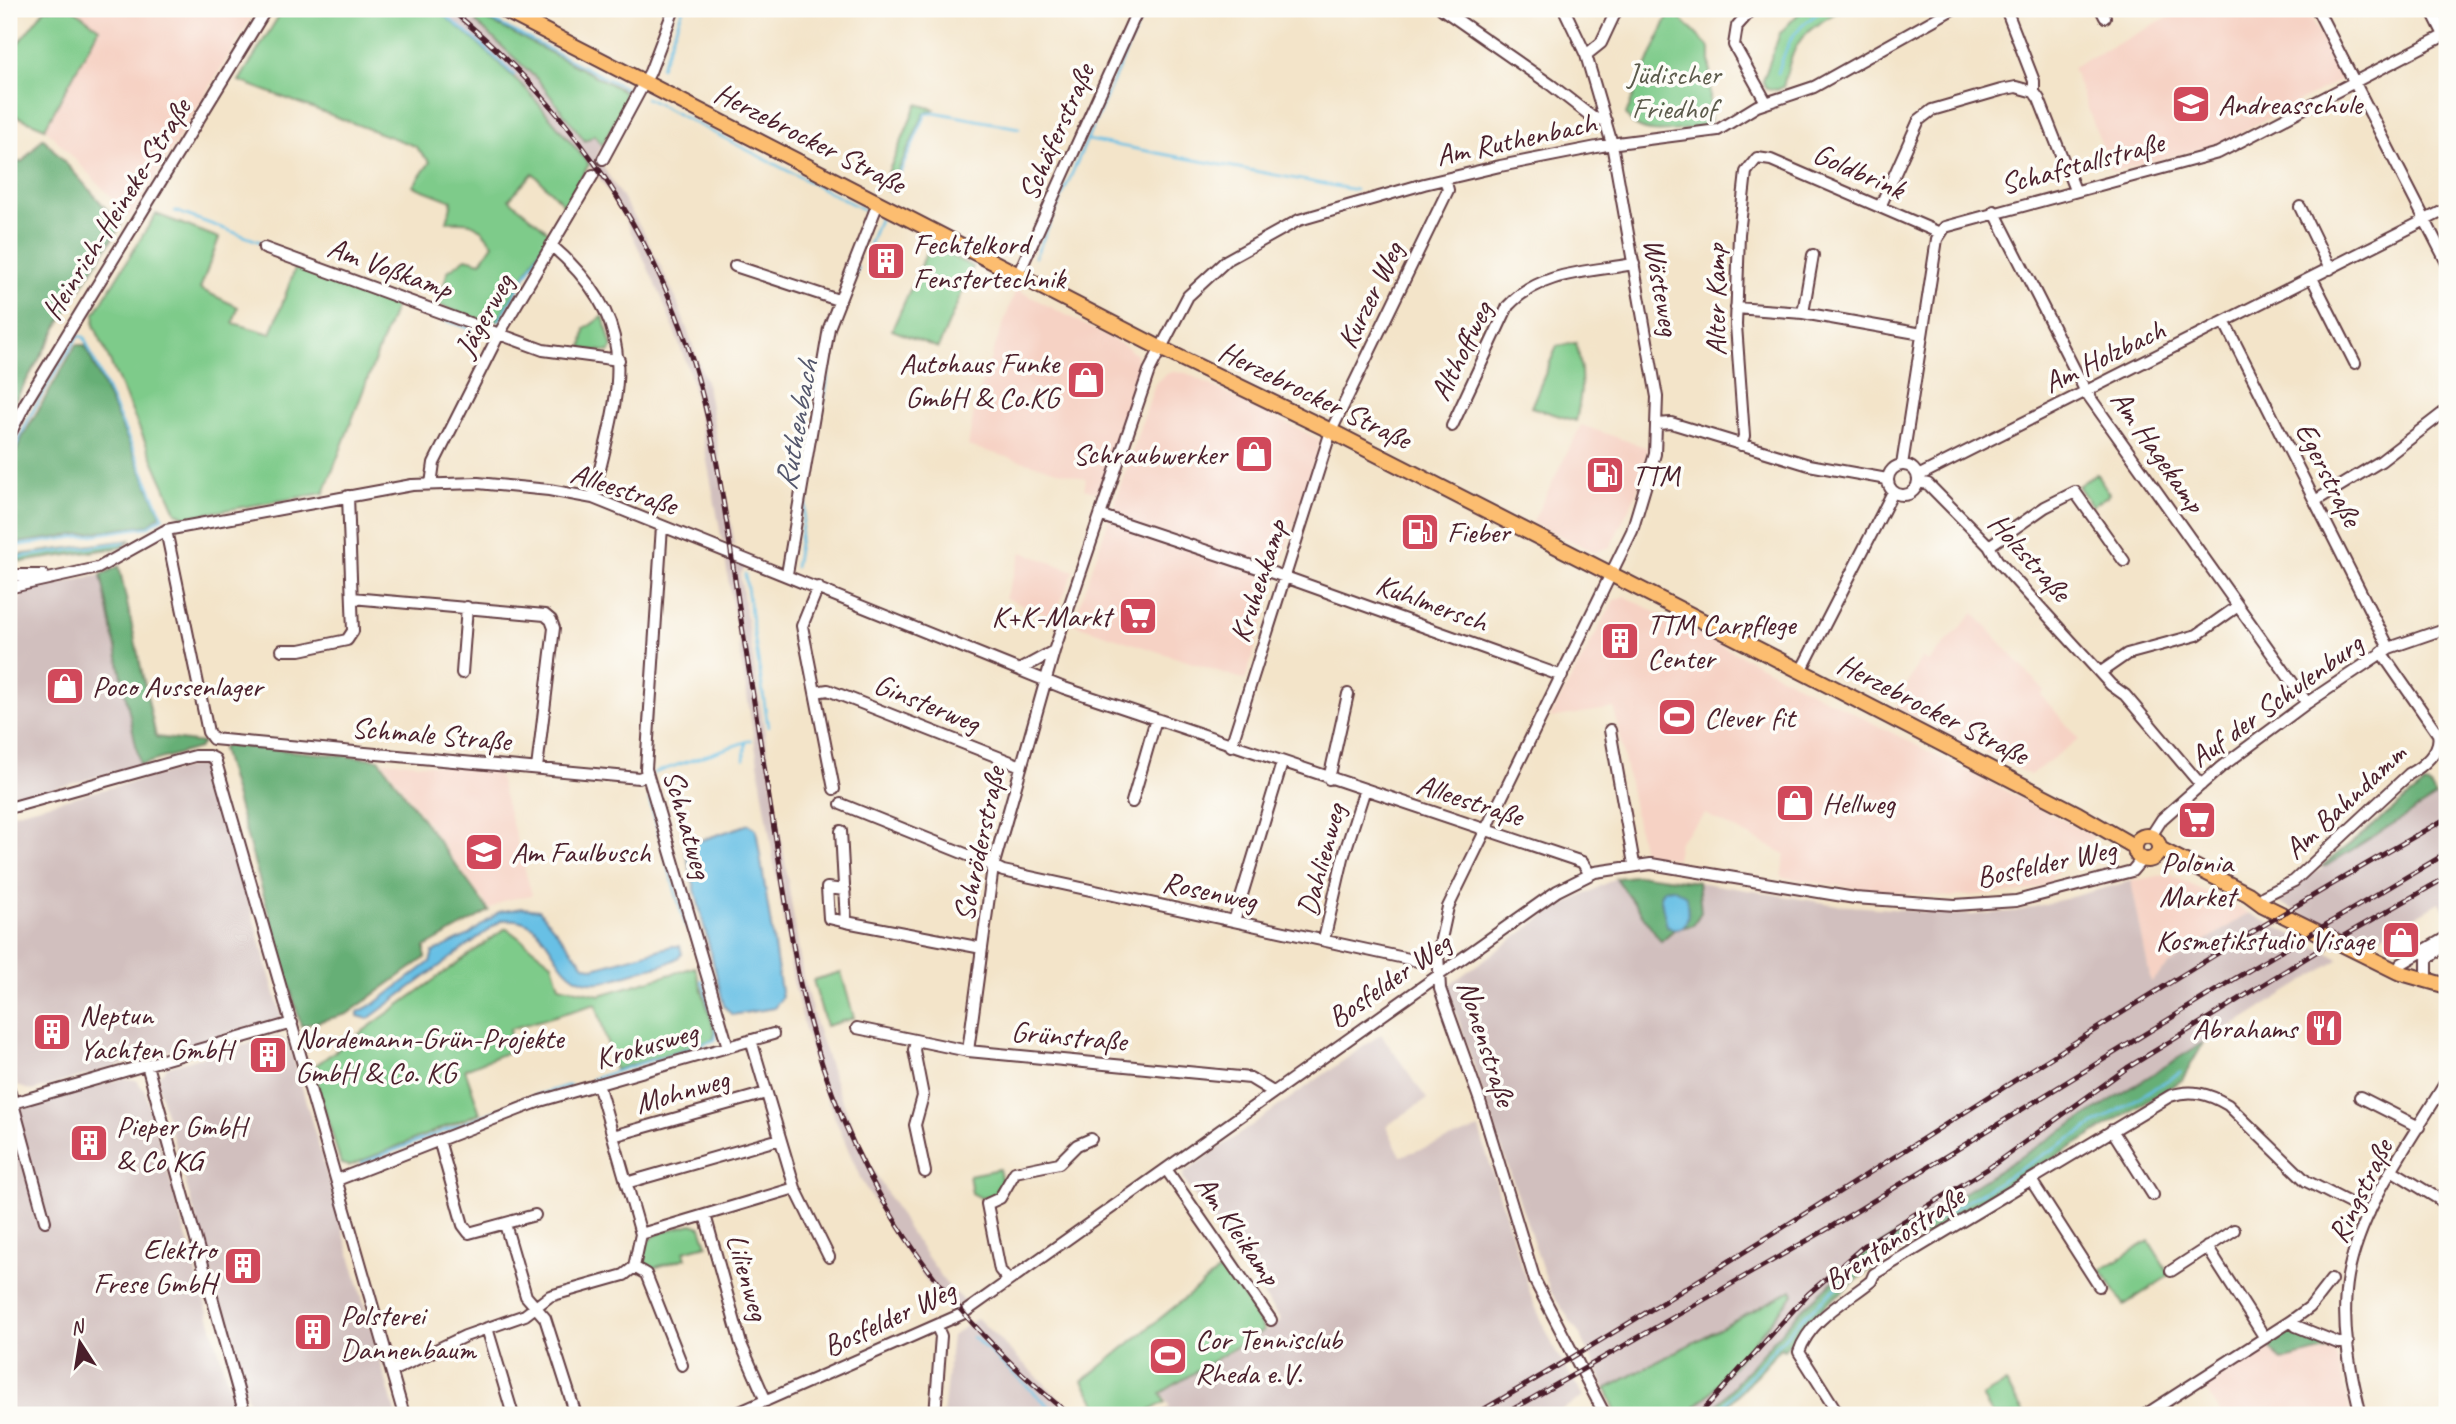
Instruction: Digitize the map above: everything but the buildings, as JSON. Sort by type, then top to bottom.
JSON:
[{"type":"main road","name":"Herzebrocker Straße","points":[[502,9],[1160,348],[1331,431],[2104,828],[2112,827],[2244,900],[2257,902],[2398,972],[2447,986]]},
{"type":"street","name":"Heinrich-Heineke-Straße","points":[[9,436],[26,402],[266,9]]},
{"type":"street","points":[[603,159],[643,83],[674,9]]},
{"type":"street","name":"Schäferstraße","points":[[1018,275],[1138,9]]},
{"type":"street","points":[[1442,9],[1591,117],[1606,121]]},
{"type":"street","name":"Wösteweg","points":[[1564,9],[1586,55],[1612,144],[1657,397],[1656,454],[1644,499],[1611,575]]},
{"type":"street","points":[[1586,55],[1601,43],[1617,9]]},
{"type":"street","points":[[1752,9],[1737,26],[1734,45],[1766,102]]},
{"type":"street","name":"Am Ruthenbach","points":[[1160,348],[1188,296],[1227,260],[1299,220],[1445,179],[1612,144],[1717,130],[1766,102],[1800,94],[1953,9]]},
{"type":"street","points":[[2007,9],[2034,81],[2034,92],[2075,190]]},
{"type":"street","points":[[2317,9],[2447,263]]},
{"type":"street","points":[[2431,9],[2446,35]]},
{"type":"street","name":"Schafstallstraße","points":[[1940,233],[1945,227],[1994,211],[2218,153],[2446,35]]},
{"type":"street","points":[[1880,207],[1919,120],[1932,110],[2017,87],[2034,92]]},
{"type":"street","name":"Goldbrink","points":[[1757,158],[1771,160],[1940,233]]},
{"type":"street","name":"Alter Kamp","points":[[1741,445],[1744,436],[1736,308],[1746,172],[1757,158]]},
{"type":"street","name":"Jägerweg","points":[[431,484],[434,463],[499,334],[593,175]]},
{"type":"street","name":"Kurzer Weg","points":[[1331,431],[1448,190],[1445,179]]},
{"type":"street","points":[[787,574],[829,328],[878,202]]},
{"type":"street","points":[[2300,207],[2330,269]]},
{"type":"street","name":"Am Holzbach","points":[[1918,479],[2447,209]]},
{"type":"street","name":"Am Hagekamp","points":[[1994,211],[2086,392],[2308,704]]},
{"type":"street","points":[[1902,465],[1940,233]]},
{"type":"street","points":[[551,245],[577,267],[596,291],[615,335],[619,360],[612,415],[593,498]]},
{"type":"street","name":"Am Voßkamp","points":[[264,248],[543,350],[619,360]]},
{"type":"street","points":[[1803,313],[1812,255]]},
{"type":"street","name":"Althoffweg","points":[[1452,426],[1508,306],[1520,293],[1548,279],[1634,264]]},
{"type":"street","points":[[735,266],[838,300]]},
{"type":"street","points":[[2312,278],[2355,363]]},
{"type":"street","points":[[1736,308],[1803,313],[1922,334]]},
{"type":"street","name":"Egerstraße","points":[[2225,323],[2315,501],[2385,650]]},
{"type":"street","name":"Schröderstraße","points":[[968,1051],[993,867],[1054,651],[1160,348]]},
{"type":"street","points":[[2315,501],[2381,461],[2447,410]]},
{"type":"street","points":[[1658,424],[1671,423],[1809,465],[1887,480]]},
{"type":"street","name":"Kruhenkamp","points":[[1231,746],[1331,431]]},
{"type":"street","points":[[1887,480],[1895,467],[1912,467],[1918,479],[1909,494],[1893,492]]},
{"type":"street","name":"Holzstraße","points":[[1918,479],[1928,484],[1989,546],[1997,560],[2101,673],[2125,695],[2201,785]]},
{"type":"street","points":[[1887,480],[1893,492]]},
{"type":"street","name":"Alleestraße","points":[[10,582],[98,568],[166,530],[348,496],[431,484],[509,486],[593,498],[1047,681],[1364,792],[1582,862],[1590,874]]},
{"type":"street","points":[[1801,671],[1893,492]]},
{"type":"street","points":[[1989,546],[2045,507],[2076,492],[2124,561]]},
{"type":"street","points":[[282,650],[300,650],[347,640],[353,631],[348,496]]},
{"type":"street","name":"Kuhlmersch","points":[[1102,516],[1285,577],[1562,676]]},
{"type":"street","name":"Schnatweg","points":[[662,526],[655,601],[647,775],[727,1047]]},
{"type":"street","name":"Schmale Straße","points":[[166,530],[210,737],[639,778],[647,775]]},
{"type":"street","name":"Nonenstraße","points":[[1605,1415],[1535,1281],[1480,1101],[1440,989],[1439,943],[1448,907],[1611,575]]},
{"type":"street","points":[[818,587],[802,626],[834,789]]},
{"type":"street","points":[[352,598],[545,615],[551,620],[554,628],[537,768]]},
{"type":"street","points":[[2101,673],[2127,654],[2197,635],[2238,606]]},
{"type":"street","points":[[462,673],[467,607]]},
{"type":"street","name":"Auf der Schulenburg","points":[[2147,848],[2162,819],[2201,785],[2308,704],[2385,650],[2447,628]]},
{"type":"street","name":"Am Bahndamm","points":[[2257,902],[2294,881],[2409,774],[2424,766],[2439,741],[2438,734],[2385,650]]},
{"type":"street","points":[[1021,669],[1054,651]]},
{"type":"street","name":"Ginsterweg","points":[[815,692],[828,690],[1021,766]]},
{"type":"street","points":[[1329,779],[1348,694]]},
{"type":"street","points":[[1132,802],[1156,719]]},
{"type":"street","points":[[1610,730],[1634,864]]},
{"type":"street","points":[[9,808],[195,756],[209,756],[218,765],[404,1415]]},
{"type":"street","points":[[1234,921],[1282,764]]},
{"type":"street","name":"Dahlienweg","points":[[1324,940],[1343,858],[1364,792]]},
{"type":"street","name":"Rosenweg","points":[[841,804],[1003,871],[1418,961]]},
{"type":"street","points":[[841,831],[846,922]]},
{"type":"street","name":"Bosfelder Weg","points":[[733,1415],[962,1314],[1557,891],[1590,874],[1634,864],[1680,867],[1855,898],[1955,905],[2026,899],[2132,871],[2147,848]]},
{"type":"street","points":[[845,890],[828,888],[829,918],[982,948]]},
{"type":"street","points":[[2398,972],[2401,964],[2447,937]]},
{"type":"street","points":[[2427,982],[2427,960],[2447,943]]},
{"type":"street","points":[[13,1103],[292,1023]]},
{"type":"street","name":"Grünstraße","points":[[857,1028],[968,1051],[1250,1078],[1273,1093]]},
{"type":"street","name":"Krokusweg","points":[[337,1180],[540,1101],[773,1034]]},
{"type":"street","points":[[751,1040],[795,1188],[828,1258]]},
{"type":"street","points":[[916,1042],[914,1050],[923,1096],[915,1125],[925,1172]]},
{"type":"street","points":[[147,1065],[245,1415]]},
{"type":"street","name":"Ringstraße","points":[[2361,1415],[2348,1343],[2345,1310],[2348,1278],[2369,1213],[2447,1080]]},
{"type":"street","points":[[392,1371],[487,1328],[525,1315],[550,1296],[624,1275],[634,1267],[641,1234],[598,1084]]},
{"type":"street","points":[[9,1089],[45,1221]]},
{"type":"street","name":"Brentanostraße","points":[[1839,1415],[1799,1352],[1804,1337],[1830,1310],[1871,1281],[1874,1274],[2169,1096],[2183,1091],[2214,1096],[2228,1105],[2306,1181],[2369,1213]]},
{"type":"street","name":"Mohnweg","points":[[613,1136],[766,1093]]},
{"type":"street","points":[[2360,1097],[2419,1127]]},
{"type":"street","points":[[2112,1130],[2153,1195]]},
{"type":"street","points":[[626,1183],[779,1139]]},
{"type":"street","points":[[1008,1280],[1000,1270],[987,1204],[1000,1198],[1015,1172],[1059,1163],[1077,1145],[1091,1139]]},
{"type":"street","points":[[439,1140],[463,1225],[469,1233],[535,1215]]},
{"type":"street","name":"Am Kleikamp","points":[[1166,1168],[1271,1320]]},
{"type":"street","points":[[2393,1171],[2447,1204]]},
{"type":"street","points":[[2031,1180],[2099,1286]]},
{"type":"street","name":"Lilienweg","points":[[766,1401],[741,1344],[705,1215],[795,1188]]},
{"type":"street","points":[[641,1234],[705,1215]]},
{"type":"street","points":[[505,1224],[526,1296],[545,1318],[576,1415]]},
{"type":"street","points":[[2171,1271],[2234,1230]]},
{"type":"street","points":[[2207,1247],[2265,1338]]},
{"type":"street","points":[[634,1267],[646,1274],[682,1365]]},
{"type":"street","points":[[2145,1415],[2291,1321],[2310,1307],[2331,1280]]},
{"type":"street","points":[[2291,1321],[2296,1326],[2338,1343],[2348,1343]]},
{"type":"street","points":[[935,1415],[941,1336],[937,1327]]},
{"type":"street","points":[[487,1328],[513,1415]]},
{"type":"shaded area","points":[[73,9],[257,9],[131,218],[45,128],[99,29]]},
{"type":"shaded area","points":[[436,9],[457,9],[476,22],[538,80],[585,140],[594,135],[602,145],[597,157],[644,233],[674,294],[707,385],[735,546],[722,540],[691,376],[662,298],[622,213],[598,176],[528,90]]},
{"type":"shaded area","name":"Andreasschule","points":[[2185,9],[2307,9],[2342,79],[2217,145],[2112,172],[2072,67]]},
{"type":"shaded area","points":[[1016,289],[1127,347],[1136,355],[1139,374],[1135,395],[1102,494],[1084,489],[1086,479],[968,446],[976,399]]},
{"type":"shaded area","points":[[1173,372],[1186,373],[1321,440],[1245,680],[1073,624],[1155,384],[1164,375]]},
{"type":"shaded area","points":[[1581,425],[1648,448],[1637,493],[1610,547],[1595,552],[1532,523]]},
{"type":"shaded area","points":[[1022,552],[1074,571],[1054,618],[1005,598]]},
{"type":"shaded area","points":[[725,558],[746,566],[740,575],[803,978],[816,1025],[839,1093],[867,1159],[909,1231],[949,1287],[965,1301],[949,1311],[899,1243],[862,1182],[816,1073],[793,980]]},
{"type":"shaded area","points":[[101,575],[140,765],[9,801],[9,611],[27,590]]},
{"type":"shaded area","points":[[1624,596],[2094,836],[2051,878],[2053,884],[2020,892],[1951,897],[1859,889],[1781,877],[1785,854],[1705,814],[1679,841],[1676,859],[1643,853],[1614,708],[1550,718],[1614,600]]},
{"type":"shaded area","points":[[1974,613],[2044,691],[2041,695],[2079,739],[2030,775],[1896,707],[1922,657],[1928,662]]},
{"type":"shaded area","name":"Am Faulbusch","points":[[383,761],[497,770],[532,895],[506,900],[490,909]]},
{"type":"shaded area","points":[[197,765],[206,766],[212,774],[282,1018],[32,1091],[18,1086],[9,1065],[9,814]]},
{"type":"shaded area","points":[[2447,791],[2447,915],[2440,902],[2365,946],[2272,899]]},
{"type":"shaded area","points":[[2169,874],[2249,913],[2170,964],[2151,982],[2131,881]]},
{"type":"shaded area","points":[[1616,878],[1661,941],[1701,912],[1698,882],[1838,905],[1971,915],[2019,911],[2131,881],[2151,982],[2170,964],[2249,913],[2340,959],[1859,1258],[1796,1315],[1708,1415],[1687,1415],[1713,1390],[1793,1295],[1792,1291],[1606,1389],[1582,1338],[1550,1291],[1447,986],[1548,914]]},
{"type":"shaded area","points":[[1381,1034],[1427,1099],[1386,1126],[1401,1156],[1479,1129],[1532,1299],[1556,1352],[1584,1397],[1552,1415],[1156,1415],[1170,1407],[1162,1393],[1281,1321],[1183,1179],[1184,1173]]},
{"type":"shaded area","points":[[275,1036],[283,1038],[290,1046],[396,1415],[252,1415],[158,1086],[159,1075],[169,1066]]},
{"type":"shaded area","points":[[123,1078],[136,1080],[145,1091],[237,1415],[9,1415],[9,1112]]},
{"type":"shaded area","points":[[977,1318],[1057,1396],[1081,1415],[943,1415],[952,1336]]},
{"type":"shaded area","points":[[2268,1344],[2282,1361],[2335,1350],[2351,1415],[2222,1415],[2203,1386]]},
{"type":"green space","points":[[45,9],[73,9],[99,28],[45,128],[9,113],[9,55]]},
{"type":"green space","points":[[283,9],[436,9],[480,45],[527,90],[589,164],[565,206],[533,173],[509,199],[550,233],[499,319],[488,323],[438,305],[448,271],[466,258],[481,262],[493,244],[474,224],[447,222],[452,201],[413,186],[430,162],[415,146],[239,81]]},
{"type":"green space","name":"Jüdischer Friedhof","points":[[1671,9],[1710,48],[1710,126],[1652,131],[1632,123],[1626,114]]},
{"type":"green space","points":[[1803,9],[1842,9],[1801,39],[1791,58],[1783,87],[1777,90],[1766,88],[1763,81],[1780,33]]},
{"type":"green space","points":[[480,16],[624,91],[626,101],[602,145],[594,135],[585,141],[538,80],[476,22]]},
{"type":"green space","points":[[917,104],[934,109],[924,114],[889,191],[882,187]]},
{"type":"green space","points":[[43,138],[121,225],[72,302],[9,411],[9,165],[23,161]]},
{"type":"green space","points":[[156,214],[219,238],[200,289],[238,307],[233,323],[271,334],[296,266],[397,302],[324,493],[186,517],[176,512],[94,325],[95,313]]},
{"type":"green space","points":[[930,245],[973,267],[938,348],[892,330]]},
{"type":"green space","points":[[603,316],[612,347],[610,352],[582,349],[585,329]]},
{"type":"green space","points":[[1576,343],[1581,382],[1576,421],[1531,407],[1557,346]]},
{"type":"green space","points":[[76,345],[85,345],[161,515],[148,525],[9,544],[11,465],[22,438]]},
{"type":"green space","points":[[2096,473],[2110,494],[2092,506],[2078,486]]},
{"type":"green space","points":[[130,540],[123,547],[21,562],[16,555]]},
{"type":"green space","points":[[119,566],[156,737],[203,743],[199,748],[140,765],[101,575]]},
{"type":"green space","points":[[226,745],[379,759],[489,911],[425,947],[425,958],[347,1014],[301,1026],[222,749]]},
{"type":"green space","points":[[2424,785],[2430,786],[2436,797],[2322,866]]},
{"type":"green space","points":[[1644,875],[1698,882],[1701,912],[1693,925],[1675,929],[1661,941],[1616,878]]},
{"type":"green space","points":[[506,928],[552,963],[559,986],[600,995],[695,967],[715,1032],[713,1040],[615,1070],[596,1004],[510,1029],[508,1052],[465,1069],[480,1113],[349,1166],[341,1164],[312,1068]]},
{"type":"green space","points":[[841,972],[854,1018],[826,1026],[813,980]]},
{"type":"green space","points":[[2204,1042],[2182,1080],[1868,1271],[1827,1304],[1784,1350],[1781,1348],[1719,1415],[1708,1415],[1796,1315],[1859,1258]]},
{"type":"green space","points":[[999,1169],[1002,1182],[993,1195],[981,1198],[972,1193],[969,1175]]},
{"type":"green space","points":[[692,1224],[701,1227],[707,1245],[684,1251],[686,1258],[647,1270],[644,1258],[648,1241],[662,1232]]},
{"type":"green space","points":[[2149,1241],[2170,1275],[2124,1305],[2101,1270]]},
{"type":"green space","name":"Cor Tennisclub Rheda e.V.","points":[[1226,1265],[1264,1330],[1161,1393],[1165,1402],[1142,1415],[1103,1415],[1083,1381]]},
{"type":"green space","points":[[1792,1290],[1794,1294],[1713,1390],[1687,1415],[1617,1415],[1606,1389]]},
{"type":"green space","points":[[2290,1331],[2330,1349],[2281,1361],[2268,1344]]},
{"type":"green space","points":[[2006,1383],[2025,1415],[1993,1415],[1982,1397]]},
{"type":"water","points":[[749,824],[756,829],[782,998],[774,1008],[732,1015],[724,1006],[685,849],[693,843]]},
{"type":"water","points":[[1673,888],[1686,896],[1688,909],[1684,925],[1675,929],[1667,927],[1660,895],[1664,889]]},
{"type":"water","points":[[522,908],[539,910],[584,965],[594,968],[672,946],[680,946],[682,954],[667,963],[611,980],[584,981],[563,966],[541,934],[531,926],[519,920],[502,920],[368,1019],[358,1016],[358,1012],[376,1003],[430,962],[433,952],[469,935],[499,912]]},
{"type":"waterway","points":[[437,9],[514,75]]},
{"type":"waterway","points":[[661,67],[683,9]]},
{"type":"waterway","points":[[1035,257],[1145,9]]},
{"type":"waterway","name":"Ruthenbach","points":[[1778,73],[1794,35],[1824,9]]},
{"type":"waterway","points":[[478,13],[627,89]]},
{"type":"waterway","points":[[646,98],[866,211]]},
{"type":"waterway","name":"Ruthenbach","points":[[891,193],[926,114],[934,112],[1019,128]]},
{"type":"waterway","name":"Ruthenbach","points":[[1088,140],[1356,190]]},
{"type":"waterway","points":[[175,211],[266,244]]},
{"type":"waterway","name":"Ruthenbach","points":[[869,245],[880,217]]},
{"type":"waterway","points":[[499,321],[550,235]]},
{"type":"waterway","name":"Ruthenbach","points":[[852,283],[858,268]]},
{"type":"waterway","name":"Ruthenbach","points":[[795,567],[838,318]]},
{"type":"waterway","points":[[443,319],[489,336]]},
{"type":"waterway","points":[[9,465],[23,431],[49,383],[78,336],[84,337],[163,517],[147,527],[14,546]]},
{"type":"waterway","points":[[20,557],[125,542]]},
{"type":"waterway","name":"Ruthenbach","points":[[745,574],[768,727]]},
{"type":"waterway","name":"Ruthenbach","points":[[654,773],[751,740]]},
{"type":"waterway","points":[[744,759],[746,742]]},
{"type":"waterway","name":"Ruthenbach","points":[[649,799],[686,928]]},
{"type":"waterway","name":"Ruthenbach","points":[[592,1079],[715,1040],[717,1031],[702,980]]},
{"type":"waterway","points":[[1715,1415],[1800,1320],[1863,1264],[2181,1072]]},
{"type":"waterway","name":"Ruthenbach","points":[[362,1163],[534,1096],[570,1085]]},
{"type":"waterway","points":[[973,1337],[1059,1415]]},
{"type":"railway","points":[[450,9],[493,46],[533,86],[602,174],[632,222],[680,325],[706,409],[718,471],[799,979],[816,1045],[838,1107],[864,1165],[895,1221],[931,1274],[972,1323],[1070,1415]]},
{"type":"railway","points":[[1474,1415],[1719,1268],[2201,963],[2447,818]]},
{"type":"railway","points":[[1503,1415],[1829,1228],[2236,978],[2447,853]]},
{"type":"railway","points":[[1699,1415],[1807,1295],[1865,1245],[1989,1168],[2127,1068],[2319,950],[2447,877]]},
{"type":"place","name":"Andreasschule","points":[[2191,104]]},
{"type":"place","name":"Fechtelkord Fenstertechnik","points":[[886,261]]},
{"type":"place","name":"Autohaus Funke GmbH & Co.KG","points":[[1086,380]]},
{"type":"place","name":"Schraubwerker","points":[[1254,454]]},
{"type":"place","name":"TTM","points":[[1605,475]]},
{"type":"place","name":"Fieber","points":[[1420,532]]},
{"type":"place","name":"K+K-Markt","points":[[1138,616]]},
{"type":"place","name":"TTM Carpflege Center","points":[[1620,641]]},
{"type":"place","name":"Poco Aussenlager","points":[[65,686]]},
{"type":"place","name":"Clever fit","points":[[1677,717]]},
{"type":"place","name":"Hellweg","points":[[1795,803]]},
{"type":"place","name":"Polonia Market","points":[[2197,820]]},
{"type":"place","name":"Am Faulbusch","points":[[484,852]]},
{"type":"place","name":"Kosmetikstudio Visage","points":[[2401,940]]},
{"type":"place","name":"Abrahams","points":[[2324,1028]]},
{"type":"place","name":"Neptun Yachten GmbH","points":[[52,1032]]},
{"type":"place","name":"Nordemann-Grün-Projekte GmbH & Co. KG","points":[[268,1055]]},
{"type":"place","name":"Pieper GmbH & Co KG","points":[[89,1143]]},
{"type":"place","name":"Elektro Frese GmbH","points":[[243,1266]]},
{"type":"place","name":"Polsterei Dannenbaum","points":[[313,1332]]},
{"type":"place","name":"Cor Tennisclub Rheda e.V.","points":[[1168,1356]]}]
